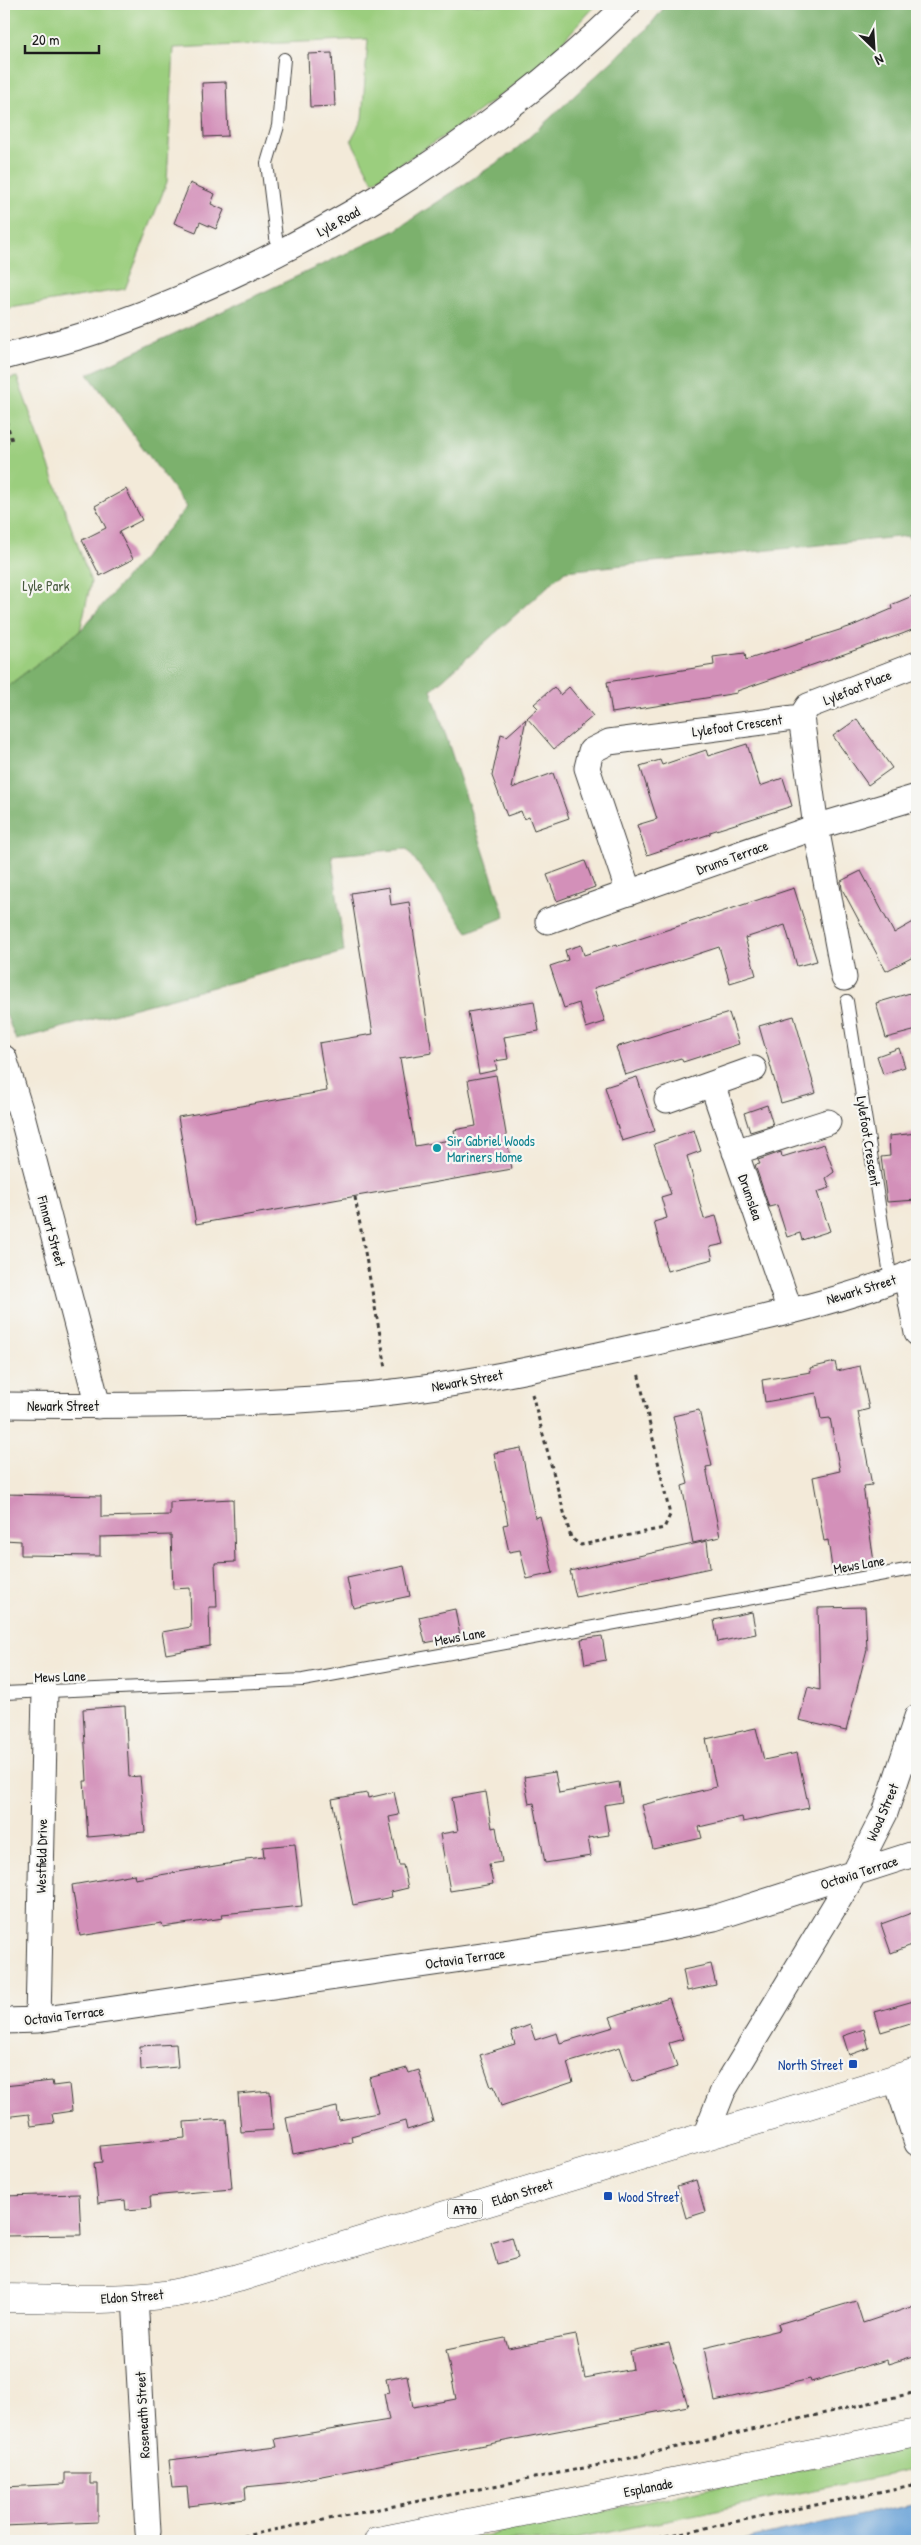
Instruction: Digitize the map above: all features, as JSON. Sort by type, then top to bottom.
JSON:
[{"type":"main road","name":"Eldon Street","points":[[4,2298],[135,2297],[170,2294],[238,2278],[907,2075]]},
{"type":"main road","name":"Esplanade","points":[[378,2541],[917,2433]]},
{"type":"street","name":"Lyle Road","points":[[4,357],[101,330],[240,273],[361,208],[474,134],[570,56],[628,4]]},
{"type":"street","name":"Lylefoot Place","points":[[801,717],[808,706],[917,664]]},
{"type":"street","name":"Lylefoot Crescent","points":[[629,893],[587,768],[590,751],[609,742],[801,717],[816,827],[845,990]]},
{"type":"street","name":"Drums Terrace","points":[[548,921],[816,827],[917,797]]},
{"type":"street","name":"Finnart Street","points":[[4,1058],[23,1119],[98,1406]]},
{"type":"street","points":[[667,1100],[754,1069]]},
{"type":"street","name":"Drumslea","points":[[712,1084],[790,1311]]},
{"type":"street","points":[[735,1152],[828,1122]]},
{"type":"street","name":"Newark Street","points":[[4,1405],[98,1406],[257,1402],[391,1392],[526,1369],[632,1347],[790,1311],[905,1276]]},
{"type":"street","points":[[905,1276],[917,1333]]},
{"type":"street","name":"Westfield Drive","points":[[38,2020],[45,1692]]},
{"type":"street","name":"Wood Street","points":[[705,2136],[723,2091],[854,1874],[885,1813],[917,1717]]},
{"type":"street","name":"Octavia Terrace","points":[[4,2021],[38,2020],[641,1933],[714,1918],[917,1853]]},
{"type":"street","points":[[907,2075],[917,2143]]},
{"type":"street","name":"Roseneath Street","points":[[135,2297],[148,2532]]},
{"type":"lane","points":[[278,254],[267,163],[278,126],[284,59]]},
{"type":"lane","name":"Lylefoot Crescent","points":[[845,990],[905,1276]]},
{"type":"lane","name":"Mews Lane","points":[[4,1692],[45,1692],[303,1680],[917,1568]]},
{"type":"path","points":[[4,413],[12,441],[4,442]]},
{"type":"path","points":[[355,1196],[391,1392]]},
{"type":"path","points":[[526,1369],[571,1538],[581,1545],[664,1528],[670,1515],[632,1347]]},
{"type":"path","points":[[219,2541],[600,2465],[917,2392]]},
{"type":"path","points":[[642,2541],[917,2484]]},
{"type":"green space","points":[[4,4],[597,4],[540,66],[450,132],[373,182],[351,140],[362,119],[368,39],[174,48],[167,182],[125,289],[4,309]]},
{"type":"green space","points":[[667,4],[917,4],[917,552],[908,536],[565,571],[431,690],[505,917],[468,932],[407,849],[332,855],[344,952],[16,1040],[4,1009],[4,689],[80,631],[187,507],[88,374],[394,231],[513,152],[646,30]]},
{"type":"green space","name":"Lyle Park","points":[[17,377],[91,582],[80,631],[4,689],[4,380]]},
{"type":"green space","points":[[917,2446],[917,2469],[565,2541],[455,2541]]},
{"type":"water","points":[[917,2503],[917,2541],[738,2541]]},
{"type":"building","points":[[332,53],[335,106],[310,107],[308,54]]},
{"type":"building","points":[[226,82],[228,136],[204,137],[202,83]]},
{"type":"building","points":[[190,183],[215,194],[211,204],[224,210],[216,229],[200,222],[196,232],[174,223]]},
{"type":"building","points":[[126,489],[142,520],[119,532],[133,559],[100,576],[82,540],[106,528],[95,506]]},
{"type":"building","points":[[917,594],[917,628],[902,634],[737,691],[737,693],[612,713],[607,682],[714,665],[713,657],[745,653],[746,660],[852,626],[892,609],[891,605]]},
{"type":"building","points":[[554,687],[560,695],[569,687],[593,716],[554,749],[527,718],[538,708],[534,704]]},
{"type":"building","points":[[526,719],[512,788],[553,773],[569,818],[534,830],[529,817],[524,819],[521,811],[507,816],[492,776],[501,734],[507,736]]},
{"type":"building","points":[[857,719],[892,768],[868,785],[833,736]]},
{"type":"building","points":[[747,744],[760,786],[783,778],[792,806],[710,832],[710,834],[647,855],[637,825],[657,819],[640,766],[660,760],[662,765],[706,750],[708,756]]},
{"type":"building","points":[[585,861],[595,887],[557,901],[547,875]]},
{"type":"building","points":[[861,871],[894,933],[917,920],[917,955],[886,971],[842,889],[841,881]]},
{"type":"building","points":[[389,887],[391,905],[409,902],[432,1053],[400,1058],[415,1146],[456,1139],[454,1130],[476,1126],[468,1080],[496,1075],[512,1169],[196,1224],[178,1117],[327,1091],[319,1043],[373,1034],[351,893]]},
{"type":"building","points":[[794,888],[817,961],[797,966],[785,925],[745,938],[756,975],[730,983],[719,947],[594,988],[605,1022],[586,1028],[579,1003],[564,1008],[550,966],[568,960],[565,950],[581,945],[584,955],[617,944],[618,946]]},
{"type":"building","points":[[917,991],[917,1030],[886,1038],[876,1003]]},
{"type":"building","points":[[534,1001],[539,1031],[504,1037],[508,1059],[495,1061],[497,1070],[479,1074],[468,1012]]},
{"type":"building","points":[[729,1013],[739,1044],[683,1062],[681,1058],[625,1075],[616,1047]]},
{"type":"building","points":[[794,1016],[816,1093],[781,1103],[759,1026]]},
{"type":"building","points":[[899,1048],[905,1067],[883,1074],[877,1056]]},
{"type":"building","points":[[637,1077],[655,1131],[622,1141],[605,1087]]},
{"type":"building","points":[[767,1105],[773,1125],[750,1132],[744,1113]]},
{"type":"building","points":[[694,1130],[701,1151],[687,1156],[704,1219],[716,1216],[724,1244],[710,1247],[713,1259],[667,1271],[654,1222],[667,1218],[661,1197],[671,1194],[654,1144]]},
{"type":"building","points":[[917,1133],[917,1178],[915,1178],[917,1200],[887,1202],[881,1157],[890,1156],[889,1136]]},
{"type":"building","points":[[824,1144],[834,1172],[826,1178],[830,1188],[817,1192],[830,1231],[802,1240],[800,1233],[787,1237],[777,1205],[769,1207],[755,1165],[760,1164],[758,1160],[781,1152],[782,1157]]},
{"type":"building","points":[[835,1362],[837,1371],[860,1366],[869,1409],[858,1412],[872,1485],[863,1486],[874,1562],[832,1568],[828,1540],[824,1541],[813,1477],[840,1471],[830,1418],[821,1419],[816,1393],[765,1402],[762,1380],[811,1372],[810,1368]]},
{"type":"building","points":[[699,1410],[712,1466],[706,1467],[720,1537],[693,1543],[682,1486],[688,1484],[673,1416]]},
{"type":"building","points":[[521,1448],[535,1518],[540,1516],[553,1573],[527,1579],[520,1550],[509,1552],[503,1525],[508,1524],[494,1453]]},
{"type":"building","points":[[4,1494],[101,1496],[101,1517],[170,1515],[170,1502],[233,1499],[235,1562],[215,1563],[217,1607],[209,1607],[210,1646],[166,1654],[162,1632],[191,1627],[190,1588],[173,1589],[171,1535],[100,1537],[100,1556],[21,1555],[21,1541],[4,1540]]},
{"type":"building","points":[[707,1541],[710,1568],[576,1597],[570,1571]]},
{"type":"building","points":[[404,1566],[410,1596],[353,1608],[347,1578]]},
{"type":"building","points":[[865,1607],[867,1649],[846,1731],[799,1720],[808,1687],[820,1690],[818,1608]]},
{"type":"building","points":[[455,1609],[460,1636],[425,1643],[419,1617]]},
{"type":"building","points":[[752,1612],[756,1634],[718,1642],[714,1620]]},
{"type":"building","points":[[602,1636],[606,1660],[585,1664],[581,1639]]},
{"type":"building","points":[[125,1706],[129,1777],[140,1776],[145,1832],[88,1837],[84,1781],[87,1781],[83,1709]]},
{"type":"building","points":[[756,1728],[764,1760],[797,1753],[809,1808],[743,1822],[742,1817],[699,1827],[702,1838],[653,1849],[642,1805],[716,1787],[706,1739]]},
{"type":"building","points":[[555,1772],[559,1793],[619,1782],[622,1802],[604,1805],[609,1835],[588,1838],[591,1856],[545,1863],[534,1803],[529,1804],[524,1777]]},
{"type":"building","points":[[394,1792],[399,1815],[389,1817],[399,1865],[403,1865],[408,1888],[391,1892],[392,1897],[353,1905],[332,1799],[367,1793],[368,1798]]},
{"type":"building","points":[[486,1792],[492,1828],[496,1827],[502,1862],[489,1864],[493,1884],[450,1891],[440,1834],[458,1831],[452,1798]]},
{"type":"building","points":[[295,1844],[302,1906],[222,1914],[223,1918],[163,1927],[162,1923],[80,1936],[72,1885],[134,1874],[135,1879],[246,1861],[246,1859],[264,1857],[263,1847]]},
{"type":"building","points":[[917,1911],[917,1943],[891,1953],[881,1924]]},
{"type":"building","points":[[711,1964],[716,1985],[687,1991],[683,1970]]},
{"type":"building","points":[[669,1998],[683,2039],[669,2043],[677,2067],[632,2082],[620,2047],[567,2063],[573,2082],[501,2106],[494,2086],[491,2087],[480,2055],[515,2044],[511,2032],[530,2025],[535,2040],[557,2033],[560,2043],[614,2027],[610,2017]]},
{"type":"building","points":[[917,2000],[917,2021],[881,2032],[875,2012]]},
{"type":"building","points":[[864,2029],[869,2048],[849,2055],[843,2036]]},
{"type":"building","points":[[176,2044],[178,2067],[141,2070],[140,2046]]},
{"type":"building","points":[[407,2068],[409,2073],[419,2070],[433,2122],[407,2130],[405,2121],[351,2136],[352,2142],[293,2154],[286,2118],[337,2107],[339,2120],[378,2113],[369,2078]]},
{"type":"building","points":[[52,2081],[53,2086],[69,2084],[72,2111],[52,2114],[54,2123],[31,2126],[29,2114],[4,2117],[4,2086]]},
{"type":"building","points":[[270,2091],[273,2130],[241,2132],[238,2094]]},
{"type":"building","points":[[226,2119],[232,2189],[150,2196],[151,2208],[126,2210],[125,2200],[98,2203],[94,2163],[102,2162],[100,2146],[185,2138],[184,2122]]},
{"type":"building","points":[[696,2180],[705,2212],[686,2218],[677,2186]]},
{"type":"building","points":[[79,2194],[81,2235],[4,2236],[4,2196]]},
{"type":"building","points":[[512,2237],[518,2258],[497,2264],[491,2243]]},
{"type":"building","points":[[856,2301],[863,2323],[917,2305],[917,2355],[888,2364],[887,2360],[811,2382],[810,2379],[715,2401],[704,2348],[780,2330],[778,2324]]},
{"type":"building","points":[[576,2335],[585,2378],[633,2369],[630,2351],[669,2343],[688,2406],[285,2483],[245,2487],[246,2499],[189,2506],[187,2487],[172,2488],[169,2460],[277,2447],[275,2439],[389,2420],[384,2394],[389,2393],[386,2379],[407,2375],[413,2407],[456,2399],[446,2350],[505,2338],[508,2348]]},
{"type":"building","points":[[65,2473],[90,2473],[90,2484],[98,2484],[98,2522],[4,2526],[4,2487],[65,2484]]},
{"type":"place","name":"Sir Gabriel Woods Mariners Home","points":[[437,1148]]},
{"type":"place","name":"North Street","points":[[853,2064]]},
{"type":"place","name":"Wood Street","points":[[608,2196]]}]
